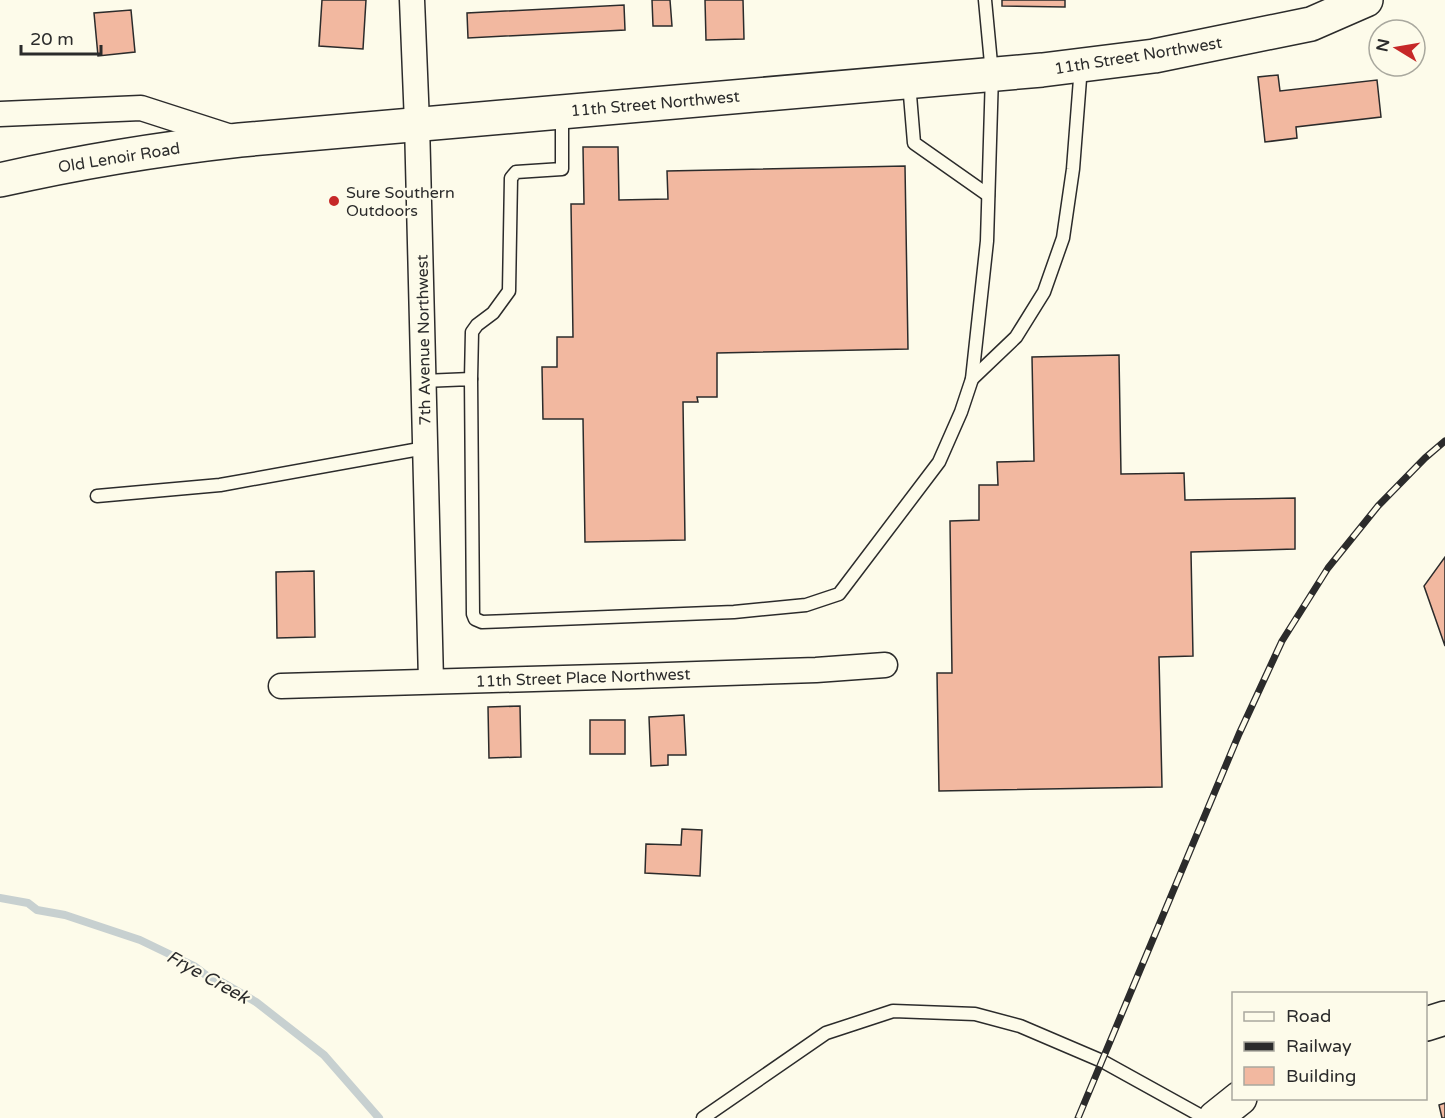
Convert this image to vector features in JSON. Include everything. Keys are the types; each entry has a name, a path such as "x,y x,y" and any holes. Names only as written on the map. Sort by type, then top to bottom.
{"main road":[{"name":"11th Street Northwest","path":"240,140 1082,65 1154,56 1311,24 1366,0"},
{"name":"Old Lenoir Road","path":"0,180 61,166 166,148 240,140"},
{"path":"1427,1023 1445,1018"},
{"path":"1215,1118 1238,1100"}],"street":[{"name":"7th Avenue Northwest","path":"412,0 431,681"},
{"name":"11th Street Northwest","path":"0,114 141,108 240,140"},
{"name":"11th Street Place Northwest","path":"280,686 637,676 885,665"}],"lane":[{"path":"562,111 562,169 516,172 511,178 509,291 493,313 477,325 472,332 473,614 475,619 482,622 734,612 806,605 838,594 939,462 961,412 972,379 987,241 992,74 985,0"},
{"path":"972,379 1016,337 1044,292 1063,238 1073,169 1082,65"},
{"path":"909,82 914,143 988,195"},
{"path":"423,381 471,379"},
{"path":"97,496 220,486 425,448"},
{"path":"703,1118 826,1033 893,1011 975,1014 1020,1026 1102,1061 1205,1118"}],"building":[{"path":"322,0 366,0 363,49 319,46"},
{"path":"652,0 670,0 672,26 653,26"},
{"path":"705,0 743,0 744,39 706,40"},
{"path":"1002,0 1065,0 1065,7 1002,6"},
{"path":"624,5 625,30 468,38 467,13"},
{"path":"131,10 135,52 98,56 94,13"},
{"path":"1278,75 1280,91 1377,80 1381,117 1296,127 1297,138 1265,142 1258,77"},
{"path":"583,147 618,147 619,200 668,199 667,171 905,166 908,349 717,353 717,397 697,397 698,402 683,402 685,540 585,542 583,419 543,419 542,367 557,367 557,337 573,337 571,204 584,204"},
{"path":"1119,355 1121,474 1184,473 1185,500 1295,498 1295,549 1191,552 1193,656 1159,657 1162,787 939,791 937,673 952,673 950,521 979,520 979,485 998,485 997,462 1034,461 1032,357"},
{"path":"1445,557 1445,646 1424,586"},
{"path":"314,571 315,637 277,638 276,572"},
{"path":"520,706 521,757 489,758 488,707"},
{"path":"684,715 686,755 668,755 668,765 651,766 649,717"},
{"path":"590,720 625,720 625,754 590,754"},
{"path":"682,829 702,830 700,876 645,873 646,844 681,845"},
{"path":"1445,1103 1445,1118 1442,1118 1439,1105"}],"waterway":[{"name":"Frye Creek","path":"0,898 28,903 37,910 65,915 140,940 194,966 211,979 220,981 256,1002 324,1055 379,1118"}],"railway":[{"path":"1078,1118 1239,734 1282,641 1328,568 1378,506 1445,441"}],"place":[{"name":"Sure Southern Outdoors","path":"334,201"}]}
